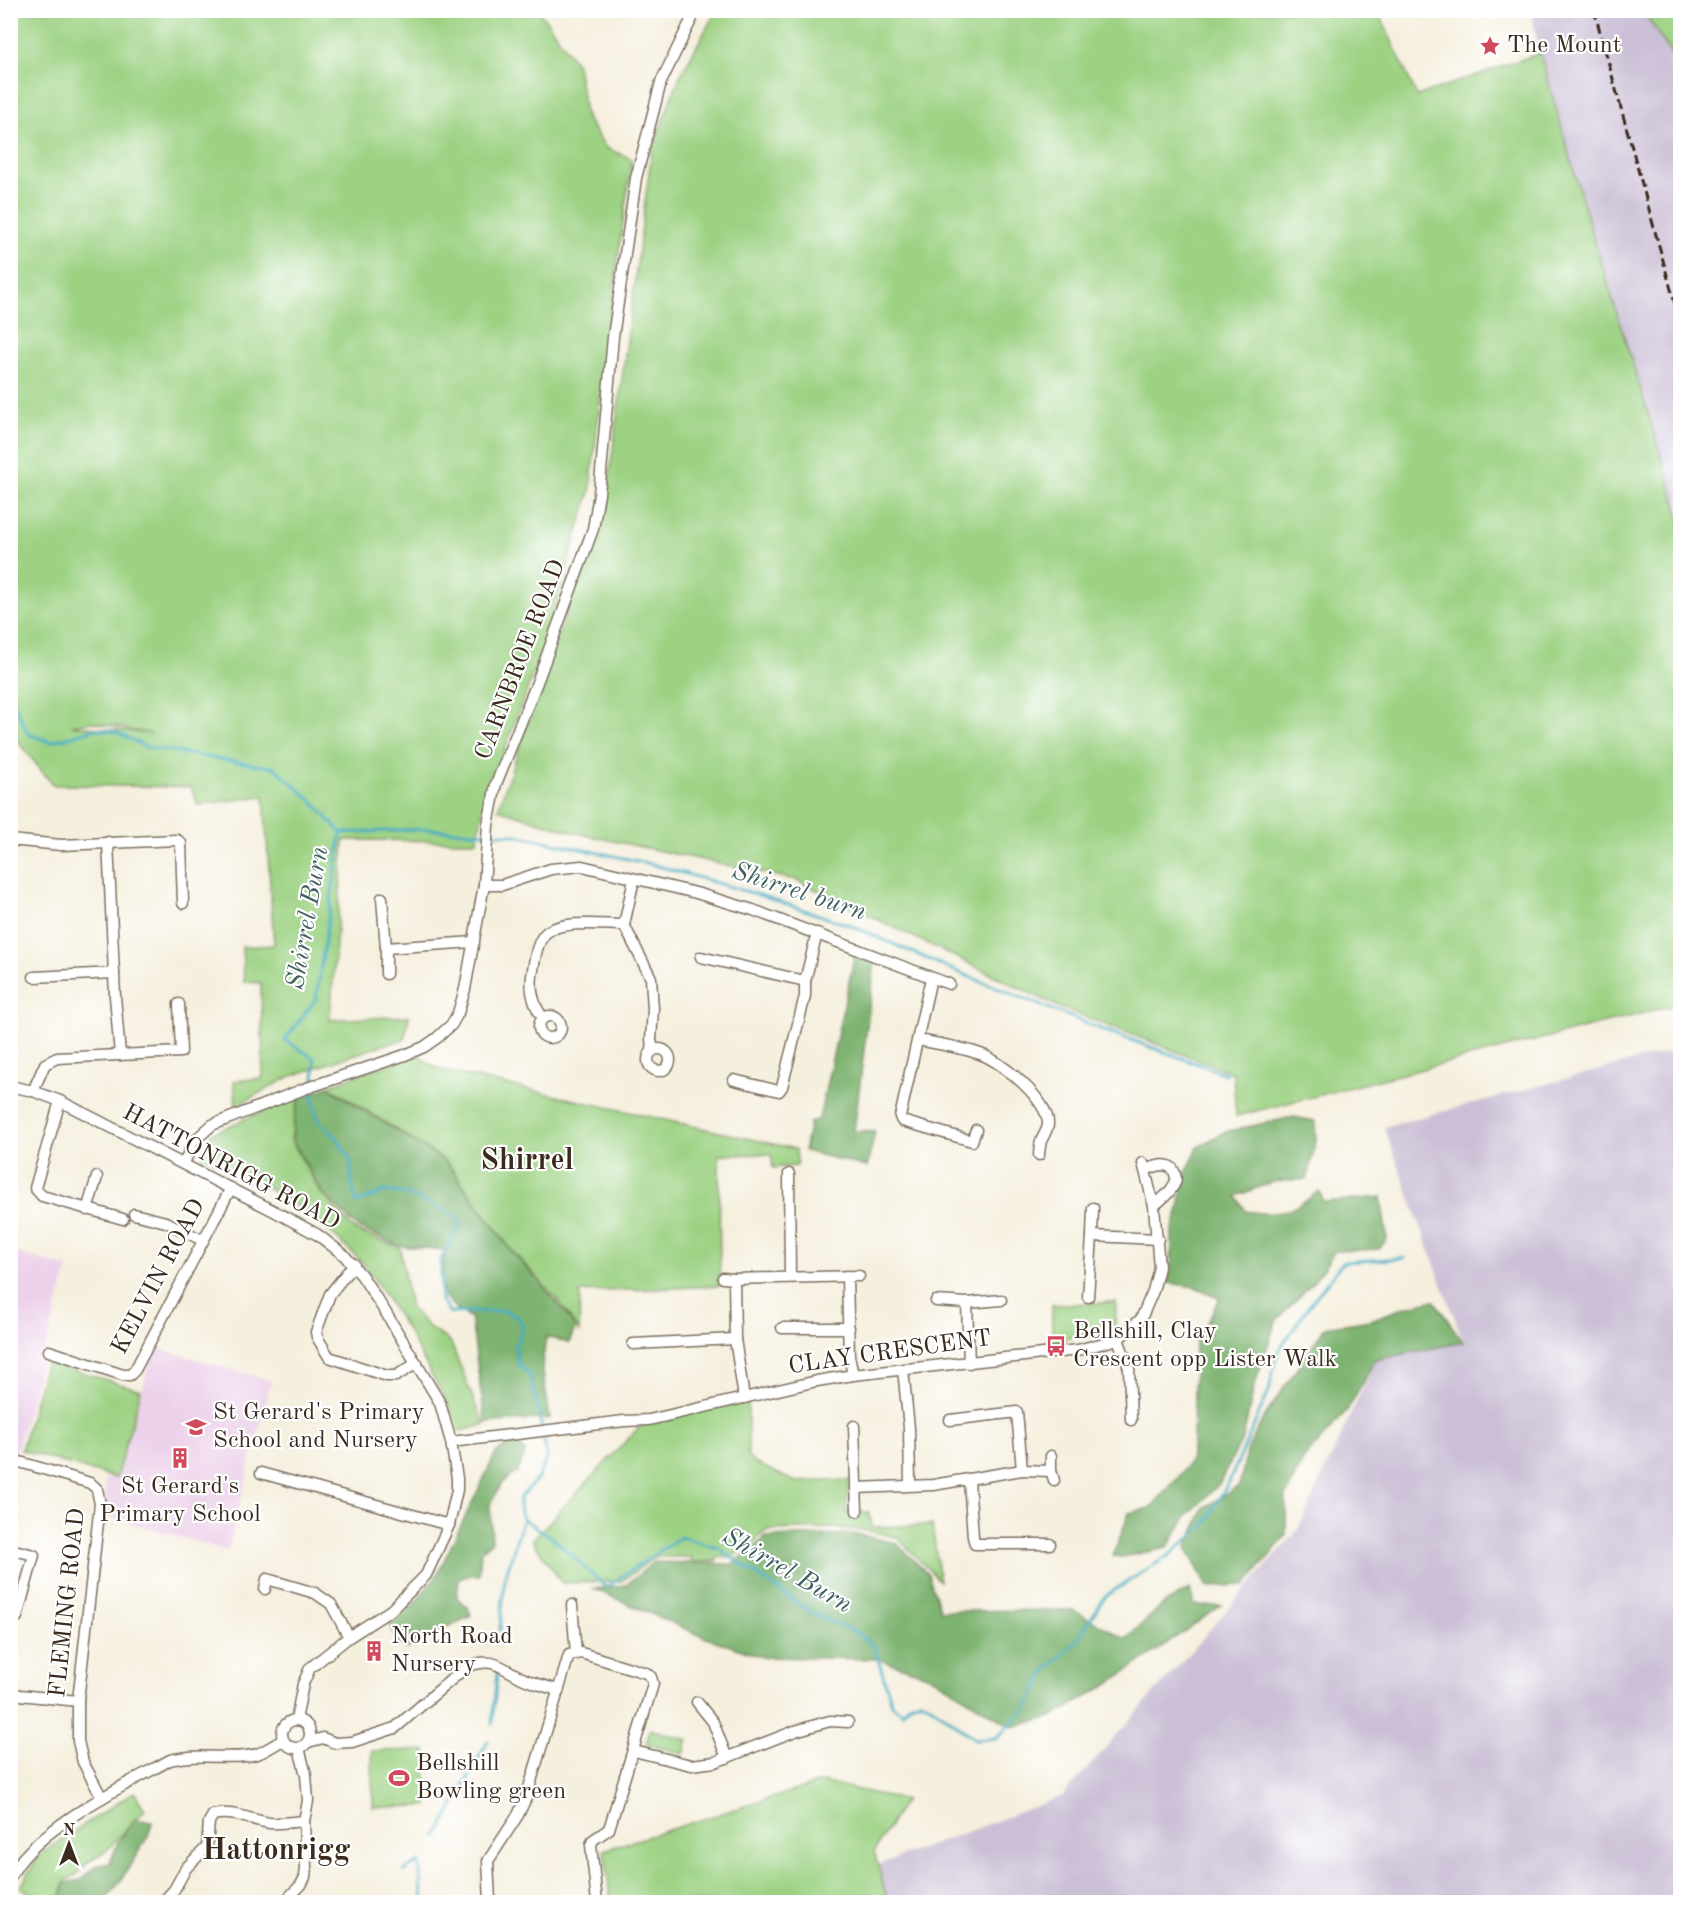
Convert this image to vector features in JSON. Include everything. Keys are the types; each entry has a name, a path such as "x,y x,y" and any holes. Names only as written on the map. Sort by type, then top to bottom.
{"street":[{"name":"CARNBROE ROAD","path":"184,1163 194,1140 212,1125 304,1089 405,1055 437,1038 452,1024 458,1013 484,885 488,825 496,784 536,685 593,529 599,494 613,337 636,177 661,82 696,10"},
{"path":"10,840 61,845 177,840 181,843 183,903"},
{"path":"108,842 120,1055"},
{"path":"484,885 502,885 551,869 572,866 634,879 696,893 817,933 949,984"},
{"path":"634,879 624,925 651,978 653,1050"},
{"path":"382,898 386,974"},
{"path":"543,1018 533,1003 530,986 536,953 542,937 555,928 568,925 624,925"},
{"path":"734,1080 780,1091 806,996 805,981 817,933"},
{"path":"386,948 474,942"},
{"path":"701,957 805,981"},
{"path":"34,977 114,973"},
{"path":"931,978 900,1112 902,1121 972,1140 976,1130"},
{"path":"33,1091 45,1064 57,1059 181,1052 179,1004"},
{"path":"918,1040 989,1058 1030,1090 1047,1115 1048,1125 1041,1140 1039,1155"},
{"name":"HATTONRIGG ROAD","path":"10,1086 33,1091 60,1101 184,1163 318,1235 354,1264 440,1402 451,1442 457,1478 449,1525 426,1575 392,1610 349,1637 310,1668 303,1684 296,1720"},
{"path":"60,1101 35,1188 42,1196 123,1220"},
{"name":"CLAY CRESCENT","path":"451,1442 649,1420 852,1375 1078,1350 1118,1339 1141,1319 1153,1291 1159,1267 1154,1206 1144,1166 1169,1166 1174,1172 1176,1182 1172,1190 1154,1206"},
{"path":"789,1173 790,1277"},
{"path":"87,1210 97,1177"},
{"name":"KELVIN ROAD","path":"49,1351 123,1375 130,1375 135,1370 231,1188"},
{"path":"1088,1297 1093,1208"},
{"path":"134,1214 166,1222 202,1240"},
{"path":"1092,1236 1158,1239"},
{"path":"354,1264 330,1294 316,1332 319,1344 329,1357 387,1376 396,1376 417,1363"},
{"path":"847,1276 849,1356 852,1375"},
{"path":"744,1398 728,1278 859,1276"},
{"path":"936,1301 967,1303 1001,1300"},
{"path":"967,1303 969,1363"},
{"path":"782,1328 849,1328"},
{"path":"1118,1339 1129,1368 1131,1420"},
{"path":"633,1344 735,1340"},
{"path":"903,1369 909,1428 910,1485"},
{"path":"950,1420 1017,1412 1022,1470"},
{"path":"854,1426 858,1511"},
{"path":"856,1488 933,1485 1022,1470 1052,1475 1051,1456"},
{"name":"FLEMING ROAD","path":"20,1462 90,1483 97,1489 100,1504 78,1701 78,1741 80,1755 102,1798"},
{"path":"261,1473 449,1525"},
{"path":"969,1480 975,1545 1050,1544"},
{"path":"10,1549 34,1555 17,1617"},
{"path":"265,1589 267,1579 315,1593 331,1604 349,1637"},
{"path":"572,1605 576,1654"},
{"path":"490,1902 488,1862 518,1815 525,1798 569,1655 581,1653 646,1673 651,1677 653,1683 609,1829 593,1840 591,1845 597,1902"},
{"path":"283,1740 292,1748 323,1738 335,1743 352,1742 395,1728 466,1666 479,1662 493,1662 522,1678 558,1690"},
{"path":"10,1692 78,1701"},
{"path":"697,1702 713,1722 727,1758"},
{"path":"283,1740 284,1727 287,1723 296,1720 308,1726 310,1736 304,1745 308,1801 304,1821 305,1877 301,1885 284,1902"},
{"path":"634,1751 691,1765 715,1762 795,1731 830,1722 848,1722"},
{"path":"10,1878 39,1841 102,1798 170,1760 181,1757 258,1754 283,1740"},
{"path":"163,1902 174,1890 186,1868 207,1847 209,1822 213,1815 220,1813 240,1815 273,1823 304,1821"}],"shaded area":[{"path":"1531,11 1643,11 1679,65 1680,517 1589,223 1540,53"},
{"path":"1680,1049 1680,1902 888,1902 878,1865 1063,1796 1298,1530 1376,1359 1463,1341 1384,1127"},
{"path":"11,1251 68,1268 11,1470"},
{"name":"St Gerard's Primary School and Nursery","path":"154,1347 271,1381 228,1551 104,1515 106,1477 117,1479"}],"green space":[{"path":"10,11 537,11 546,20 577,65 586,118 606,148 632,159 607,337 590,492 540,655 483,809 477,841 344,840 330,1020 409,1016 404,1040 385,1044 289,1077 236,1106 234,1081 263,1078 261,983 244,982 242,947 274,945 264,796 198,805 191,787 53,785 11,733","holes":["93,722 150,734 70,725"]},
{"path":"716,11 1378,11 1417,96 1540,53 1589,223 1680,517 1680,1004 1236,1116 1233,1073 1059,1007 796,880 576,833 498,809 607,494 652,149 679,78"},
{"path":"1643,11 1680,11 1680,70 1679,65"},
{"path":"855,954 875,961 854,1131 875,1132 867,1167 804,1151 810,1122 819,1119"},
{"path":"418,1053 429,1064 445,1071 796,1149 797,1166 773,1168 771,1154 719,1155 720,1286 580,1292 579,1332 562,1305 510,1248 446,1161 328,1086"},
{"path":"327,1087 445,1161 509,1248 565,1312 575,1328 569,1343 546,1337 542,1366 550,1418 485,1423 471,1318 451,1304 443,1290 442,1273 445,1250 400,1246 357,1227 322,1192 292,1139 296,1109 302,1097"},
{"path":"300,1095 291,1140 320,1192 355,1230 400,1248 410,1308 433,1331 450,1341 484,1425 456,1432 451,1410 407,1330 365,1265 313,1216 241,1172 202,1157 211,1134"},
{"path":"1293,1117 1315,1121 1316,1142 1307,1179 1273,1182 1236,1196 1246,1211 1277,1213 1285,1211 1301,1204 1319,1191 1324,1202 1381,1197 1387,1239 1379,1249 1335,1251 1315,1280 1276,1321 1254,1387 1243,1438 1219,1484 1186,1517 1167,1548 1122,1557 1113,1556 1129,1513 1150,1508 1178,1478 1190,1461 1193,1441 1195,1344 1220,1298 1195,1287 1167,1283 1171,1271 1172,1231 1179,1209 1183,1180 1198,1147 1224,1132"},
{"path":"1434,1300 1463,1342 1375,1360 1348,1409 1303,1460 1286,1496 1286,1536 1245,1585 1208,1587 1186,1548 1204,1508 1239,1486 1248,1448 1263,1419 1325,1327 1371,1320 1405,1307"},
{"path":"1116,1302 1115,1330 1109,1333 1064,1339 1052,1345 1052,1305"},
{"path":"46,1362 141,1390 116,1478 21,1450"},
{"path":"748,1395 748,1457 753,1462 796,1482 849,1480 846,1513 869,1512 872,1527 932,1525 940,1581 897,1537 863,1530 835,1528 768,1530 731,1558 717,1557 717,1561 692,1562 691,1557 656,1557 622,1581 562,1583 532,1540 649,1417"},
{"path":"507,1445 519,1445 525,1453 518,1471 502,1483 490,1505 492,1541 481,1552 479,1575 459,1579 457,1598 468,1607 471,1616 420,1639 407,1649 395,1638 390,1624 414,1604 437,1575 496,1453"},
{"path":"857,1534 896,1543 928,1574 941,1611 1073,1610 1126,1639 1162,1605 1190,1589 1194,1605 1221,1606 1105,1686 1052,1717 1012,1727 930,1676 878,1659 762,1657 704,1637 594,1589 626,1585 654,1562 733,1564 766,1537"},
{"path":"650,1729 688,1740 684,1754 646,1744"},
{"name":"Bellshill Bowling green","path":"426,1750 427,1806 373,1807 372,1751"},
{"path":"822,1782 905,1800 874,1851 888,1902 611,1902 604,1850"},
{"path":"134,1792 145,1810 105,1852 88,1862 79,1873 66,1880 58,1902 28,1902 30,1893 20,1888 38,1857"},
{"path":"135,1819 152,1822 148,1836 120,1882 103,1902 61,1902 65,1883 81,1880 95,1866 110,1863 118,1842"}],"waterway":[{"name":"Shirrel Burn","path":"10,695 28,734 51,742 96,729 116,732 146,747 275,768 313,802 341,833 316,999 285,1040 315,1059 314,1083"},
{"name":"Shirrel burn","path":"342,833 427,829 516,835 651,864 759,895 852,926 960,973 1106,1031 1226,1074"},
{"name":"Shirrel Burn","path":"313,1090 313,1102 319,1122 337,1138 350,1159 356,1203 385,1191 406,1194 454,1215 460,1224 441,1259 441,1300 450,1313 504,1311 518,1317 523,1327 515,1347 519,1366 529,1373 547,1458 538,1478 519,1499 523,1519 553,1538 606,1587 681,1537 718,1548 812,1613 853,1631 874,1646 892,1704 902,1713 910,1704 921,1700 976,1740 996,1738 1027,1708 1047,1669 1076,1642 1105,1596 1170,1555 1205,1524 1230,1480 1269,1391 1277,1354 1306,1310 1343,1262 1405,1258"},
{"path":"500,1630 505,1578 523,1519"},
{"path":"492,1724 497,1674"},
{"path":"437,1836 488,1741"},
{"path":"404,1871 419,1862 423,1902"}],"railway":[{"path":"1594,10 1680,322"}],"place":[{"name":"The Mount","path":"1490,46"},
{"name":"Bellshill, Clay Crescent opp Lister Walk","path":"1056,1346"},
{"name":"St Gerard's Primary School and Nursery","path":"196,1427"},
{"name":"St Gerard's Primary School","path":"180,1458"},
{"name":"North Road Nursery","path":"374,1651"},
{"name":"Bellshill Bowling green","path":"399,1778"}],"district":[{"name":"Shirrel","path":"527,1161"},
{"name":"Hattonrigg","path":"276,1851"}]}
